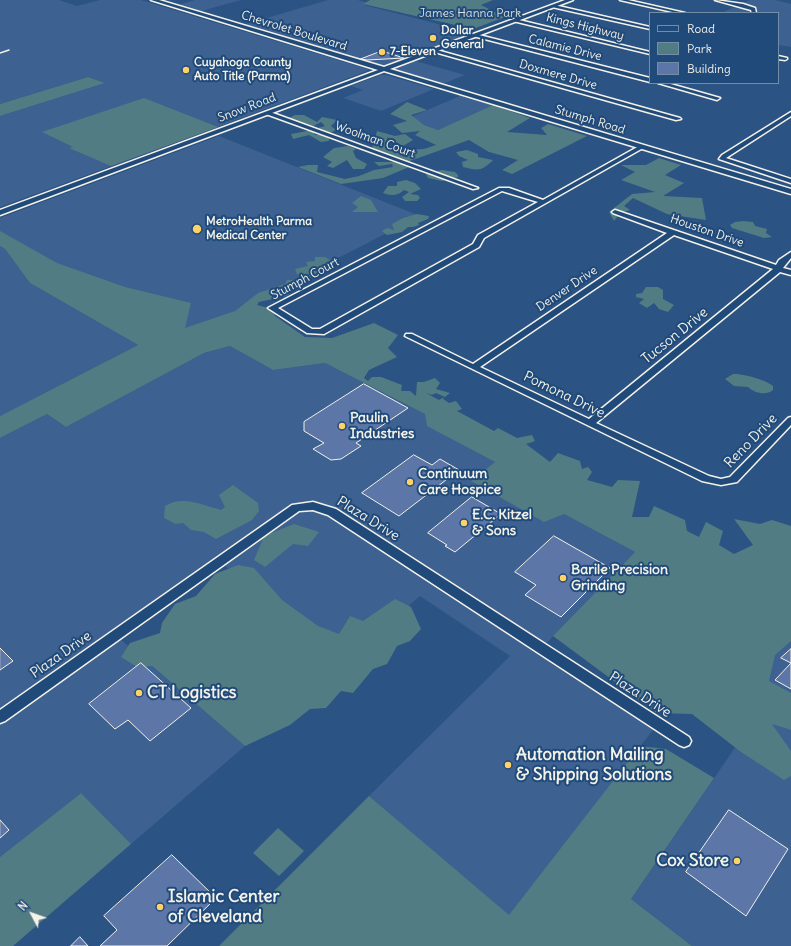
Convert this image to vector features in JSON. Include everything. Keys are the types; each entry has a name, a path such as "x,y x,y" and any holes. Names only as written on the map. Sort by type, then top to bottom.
{"main road":[{"name":"Chevrolet Boulevard","path":"154,0 382,70"},
{"name":"Snow Road","path":"0,213 570,0"},
{"name":"Stumph Road","path":"382,70 791,192"}],"street":[{"path":"622,0 678,12"},
{"path":"717,0 738,4 750,8 753,12"},
{"path":"554,6 649,28"},
{"name":"Kings Highway","path":"515,20 649,53"},
{"name":"Calamie Drive","path":"475,35 649,80"},
{"name":"Doxmere Drive","path":"433,50 678,119"},
{"path":"779,57 785,59"},
{"path":"665,84 718,98"},
{"name":"Woolman Court","path":"268,113 475,188"},
{"path":"791,114 724,156 722,159 791,181"},
{"name":"Stumph Court","path":"543,202 507,189 497,191 272,308 310,331 321,332 476,245 481,236 543,202 641,147"},
{"name":"Houston Drive","path":"615,212 791,273"},
{"name":"Denver Drive","path":"474,367 673,232"},
{"name":"Tucson Drive","path":"590,423 778,269 782,262 791,254"},
{"name":"Tucson Drive","path":"778,269 791,265"},
{"name":"Pomona Drive","path":"409,336 706,479"},
{"name":"Reno Drive","path":"706,479 722,482 733,480 791,420"},
{"name":"Plaza Drive","path":"0,716 296,508 313,506 332,512 684,741"}],"shaded area":[{"path":"0,0 59,0 77,6 100,0 141,0 368,69 367,71 218,127 0,207 0,116 105,83 88,77 0,104"},
{"path":"195,0 241,0 198,12 177,5"},
{"path":"328,0 358,0 368,3 364,5 473,33 380,68 243,25"},
{"path":"750,0 775,0 791,4 791,47 779,45 779,12 723,12"},
{"path":"412,60 465,75 440,85 387,70"},
{"path":"380,75 386,75 434,89 381,111 343,98 363,90 351,86"},
{"path":"460,96 493,105 438,130 406,119"},
{"name":"MetroHealth Parma Medical Center","path":"219,136 420,216 175,342 0,239 0,218"},
{"path":"0,246 5,249 30,283 138,345 0,416"},
{"path":"230,346 273,370 325,363 425,414 428,426 495,462 472,481 564,514 635,552 539,651 656,726 509,916 369,796 510,656 420,596 350,656 225,566 120,639 245,746 131,844 81,793 0,857 0,438 47,414 66,427 204,353"},
{"path":"791,538 791,946 692,946 631,899 756,717"}],"green space":[{"name":"James Hanna Park","path":"370,0 493,0 481,5 505,17 473,29 363,4"},
{"path":"88,77 105,83 0,116 0,104"},
{"path":"144,98 218,127 111,166 69,148 73,147 42,132"},
{"path":"407,102 427,110 411,115 424,125 438,130 493,105 530,118 507,132 547,135 541,128 548,124 587,136 512,174 502,170 518,160 489,152 469,140 407,162 372,149 377,131 395,136 405,134 413,140 403,146 387,137 389,151 424,149 436,145 415,135 420,131 402,133 393,125 407,121 390,114"},
{"path":"295,115 304,115 317,122 322,117 337,120 331,126 336,130 330,133 318,128 325,126 321,122 313,126 289,118"},
{"path":"312,130 315,135 328,135 329,141 321,142 309,135 293,139 291,134"},
{"path":"348,146 356,149 353,151 356,158 367,164 364,169 353,169 347,160 333,168 327,166 332,162 323,157 334,148"},
{"path":"467,150 478,154 478,157 493,160 480,169 463,167 462,162 468,160 459,156 456,152"},
{"path":"659,158 681,165 665,175 684,183 663,196 702,198 706,220 667,214 633,198 624,206 630,210 620,213 614,221 609,212 632,194 655,192 621,180 635,172 621,165 646,165"},
{"path":"374,162 403,162 409,167 383,178 341,184 298,167 318,165 317,172 345,179 359,176 374,170 393,167 392,164 379,166"},
{"path":"442,170 455,172 458,177 442,181 428,178 426,174 433,172 439,174 437,171"},
{"path":"406,180 415,183 421,189 410,194 418,195 420,198 417,201 405,201 402,197 409,192 404,190 394,195 383,193 388,186 397,186 397,182"},
{"path":"361,196 371,200 378,212 352,212 358,207 352,203"},
{"path":"417,214 429,216 428,219 418,223 419,225 408,227 402,232 387,235 382,231 387,228 394,230 392,224 403,218"},
{"path":"735,222 753,222 755,226 767,229 766,233 772,237 764,238 732,228 730,225"},
{"path":"0,231 57,263 125,287 191,303 185,328 235,311 258,293 285,284 287,280 297,280 304,277 297,274 295,269 308,266 306,262 315,261 315,257 325,257 330,260 315,277 300,281 299,287 286,296 259,302 257,305 272,309 275,316 305,337 332,338 374,323 398,335 388,348 397,357 369,370 364,378 368,381 372,377 381,377 402,385 401,391 410,391 416,396 417,382 424,382 435,378 440,383 436,389 450,393 445,397 436,393 432,395 426,393 439,400 444,397 443,399 449,403 456,401 462,409 457,411 494,431 498,428 517,438 532,435 535,441 526,444 550,462 558,453 580,461 582,469 588,467 592,472 587,480 612,487 618,480 640,481 632,517 649,517 654,506 685,520 687,531 699,537 706,522 723,531 719,545 734,554 753,545 734,519 760,524 772,520 791,526 791,641 775,655 769,681 791,693 791,730 772,724 791,751 791,776 784,780 741,752 692,714 657,713 553,636 635,552 564,514 544,522 471,481 495,462 427,426 425,414 325,363 273,370 230,346 204,353 66,427 47,414 0,438 0,416 138,345 30,283 5,249 0,246"},
{"path":"646,287 658,287 663,290 663,299 674,305 668,312 659,309 654,303 647,308 639,303 644,299 636,297 636,294 642,293"},
{"path":"733,374 748,376 765,381 773,386 773,390 767,393 760,393 753,391 748,387 734,386 725,379"},
{"path":"233,485 258,503 259,511 252,520 216,539 204,532 191,530 183,523 176,524 164,518 165,506 179,501 193,502 221,510 225,507 219,495"},
{"path":"294,524 319,532 308,546 293,544 265,567 254,560 264,536"},
{"path":"238,565 254,568 282,600 318,626 339,634 350,616 363,621 395,599 411,607 421,629 410,641 397,646 387,664 373,669 353,693 341,691 326,708 310,709 290,725 245,746 152,666 137,667 121,657 130,643 160,633 162,623 175,604 196,596 215,574"},
{"path":"640,746 666,749 714,778 631,899 692,946 219,946 369,796 509,915"},
{"path":"81,793 131,844 13,946 0,946 0,857"},
{"path":"278,828 304,851 279,876 253,853"}],"building":[{"path":"382,51 404,58 361,59"},
{"name":"Paulin Industries","path":"364,384 408,408 356,443 361,446 341,459 331,460 313,449 324,443 304,431 304,422"},
{"name":"Continuum Care Hospice","path":"414,455 432,465 440,459 459,470 399,516 362,493"},
{"name":"E.C. Kitzel & Sons","path":"472,497 501,514 455,552 428,533"},
{"name":"Barile Precision Grinding","path":"554,536 610,568 561,617 525,595 536,585 515,572"},
{"path":"0,648 13,661 0,670"},
{"path":"791,649 791,663 781,658"},
{"name":"CT Logistics","path":"141,663 191,708 150,741 128,720 115,729 89,704"},
{"path":"791,663 791,689 775,680"},
{"name":"Cox Store","path":"729,810 788,849 746,916 686,872"},
{"path":"0,820 9,830 0,838"},
{"name":"Islamic Center of Cleveland","path":"172,855 216,898 167,946 100,946 117,930 104,916"},
{"path":"80,937 88,946 71,946"}],"railway":[{"path":"0,53 9,50"}],"place":[{"name":"Dollar General","path":"433,38"},
{"name":"7-Eleven","path":"382,52"},
{"name":"Cuyahoga County Auto Title (Parma)","path":"186,70"},
{"name":"MetroHealth Parma Medical Center","path":"197,229"},
{"name":"Paulin Industries","path":"342,426"},
{"name":"Continuum Care Hospice","path":"410,482"},
{"name":"E.C. Kitzel & Sons","path":"464,523"},
{"name":"Barile Precision Grinding","path":"563,578"},
{"name":"CT Logistics","path":"139,693"},
{"name":"Automation Mailing & Shipping Solutions","path":"508,765"},
{"name":"Cox Store","path":"737,861"},
{"name":"Islamic Center of Cleveland","path":"160,907"}]}
